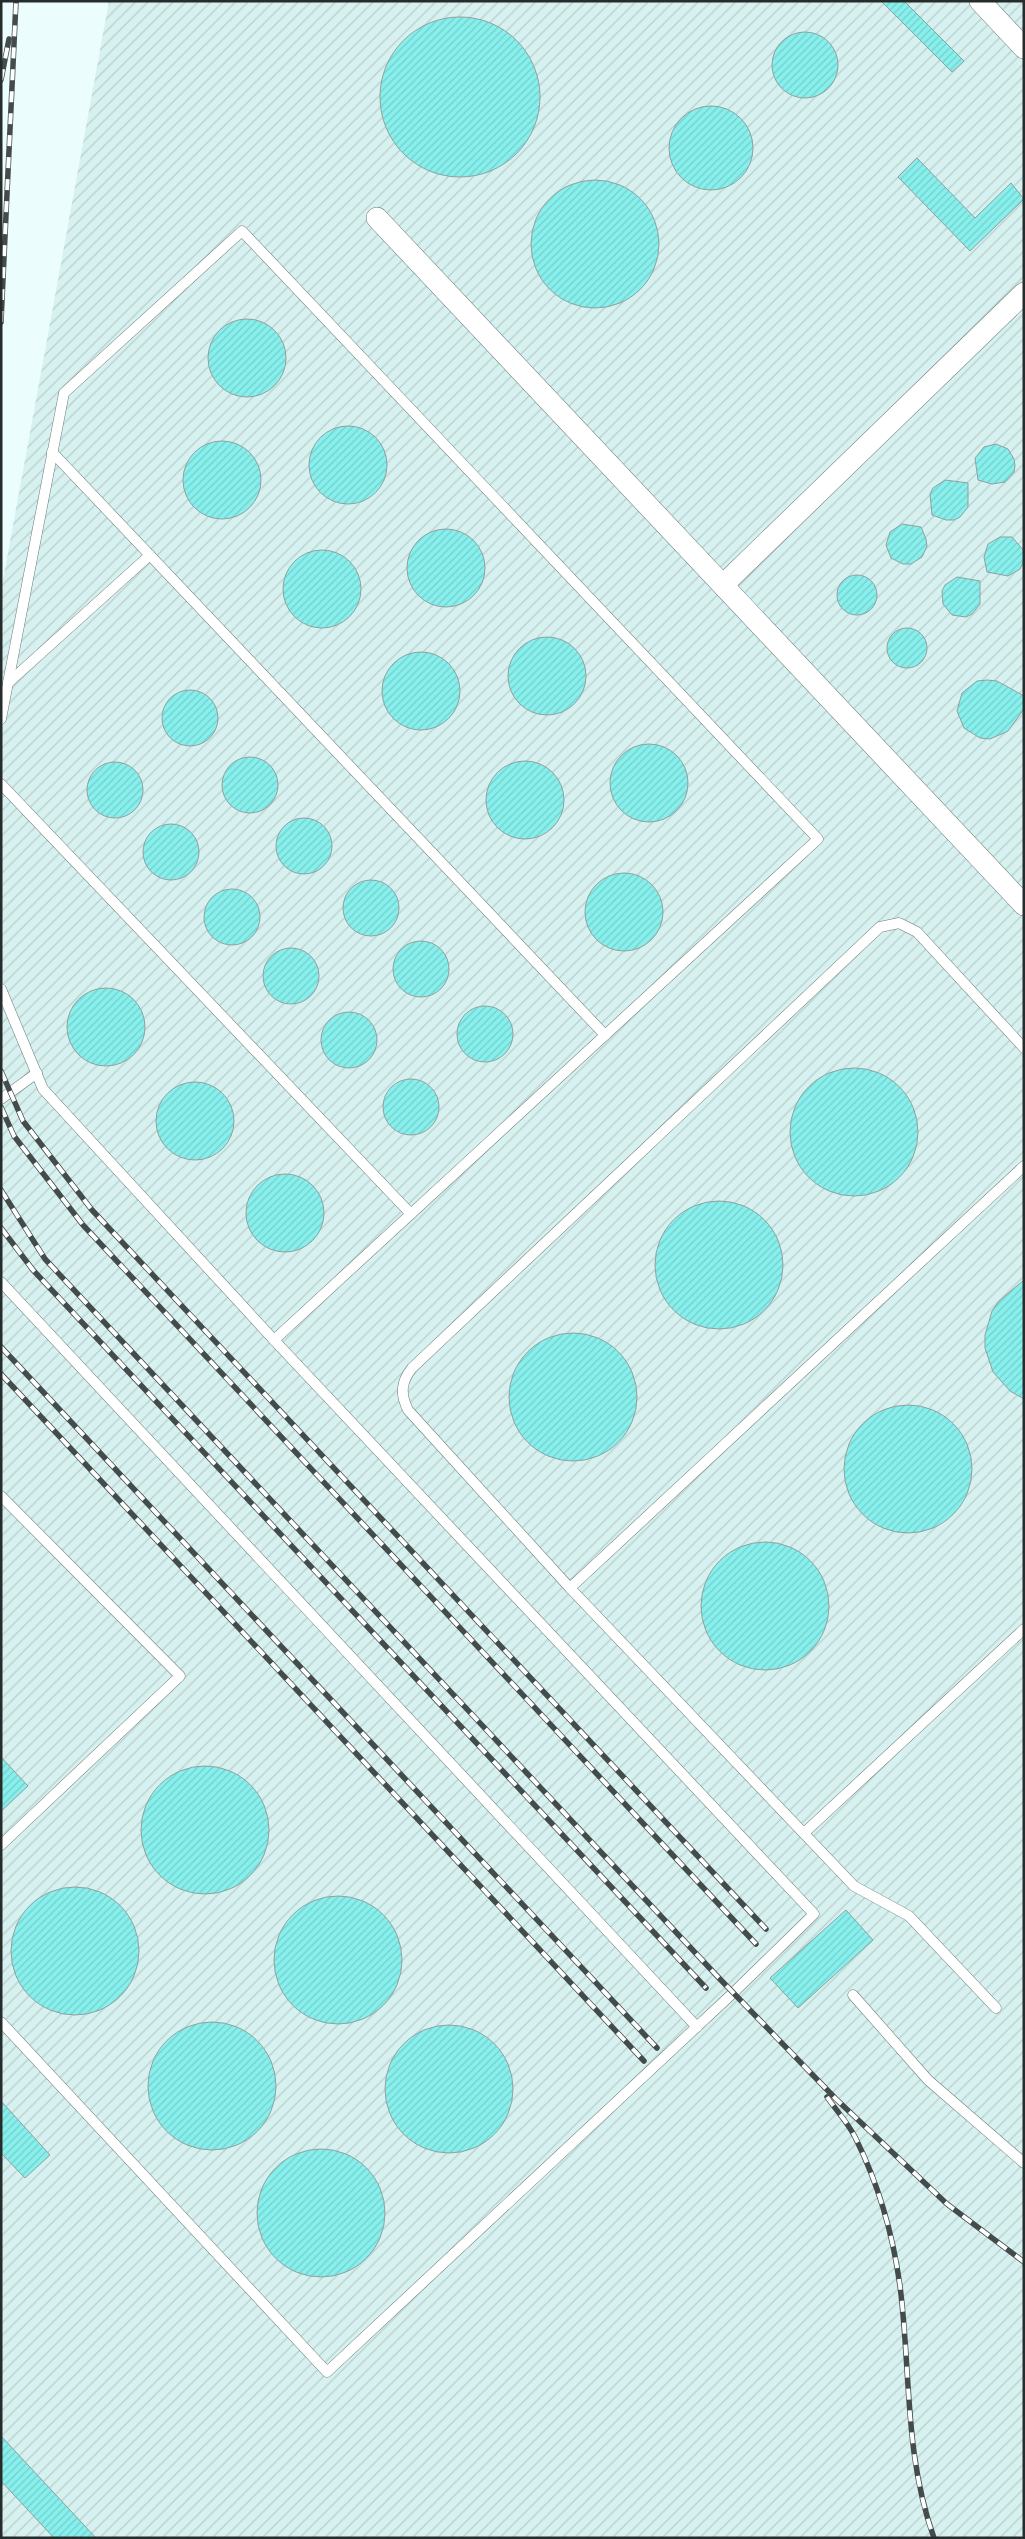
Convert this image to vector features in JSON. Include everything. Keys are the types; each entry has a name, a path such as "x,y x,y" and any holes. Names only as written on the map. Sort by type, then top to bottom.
{"street":[{"path":"980,1 1024,48"},
{"path":"377,218 1022,900"},
{"path":"723,585 1024,293"}],"lane":[{"path":"1,719 64,393 242,230 818,839 274,1340"},
{"path":"52,452 605,1035"},
{"path":"8,684 150,554"},
{"path":"1,784 411,1214"},
{"path":"996,2008 908,1916 854,1886 570,1588 408,1410 402,1393 406,1375 880,927 899,923 917,932 1024,1048"},
{"path":"1,989 44,1089 274,1340 814,1914 698,2026 327,2372 1,2022"},
{"path":"1,1099 37,1073"},
{"path":"570,1588 1024,1166"},
{"path":"1,1282 698,2026"},
{"path":"1,1496 180,1676 1,1845"},
{"path":"804,1833 1024,1629"},
{"path":"853,1995 928,2080 1024,2163"}],"shaded area":[{"path":"109,1 1024,1 1024,2538 1,2538 1,591"}],"building":[{"path":"881,1 904,1 964,61 952,72"},
{"path":"468,17 498,26 517,40 527,52 534,66 539,81 539,113 534,128 527,142 517,154 505,164 483,174 468,177 452,177 437,174 415,164 393,142 381,113 380,89 383,74 393,52 415,30 444,18"},
{"path":"805,32 818,34 828,42 836,52 838,65 836,78 828,88 818,96 805,98 792,96 782,88 774,78 772,65 774,52 782,42 792,34"},
{"path":"711,106 727,109 741,118 750,132 753,148 750,164 741,178 727,187 711,190 695,187 681,178 672,164 669,148 672,132 681,118 695,109"},
{"path":"917,158 975,218 1011,183 1024,199 970,251 898,177"},
{"path":"595,180 619,185 640,199 654,220 659,244 654,268 640,289 619,303 595,308 571,303 550,289 536,268 531,244 536,220 550,199 571,185"},
{"path":"247,319 262,322 279,336 283,343 286,358 283,373 269,390 262,394 247,397 232,394 215,380 211,373 208,358 211,343 225,326 232,322"},
{"path":"348,426 363,429 380,443 384,450 387,465 384,480 370,497 363,501 348,504 333,501 316,487 312,480 309,465 312,450 326,433 333,429"},
{"path":"222,441 237,444 254,458 258,465 261,480 258,495 244,512 237,516 222,519 207,516 190,502 186,495 183,480 186,465 200,448 207,444"},
{"path":"996,444 1008,449 1014,459 1014,472 1005,482 992,484 978,480 975,458 984,447"},
{"path":"945,480 968,483 968,507 960,517 954,520 946,520 932,515 930,494 933,488"},
{"path":"902,524 921,527 926,539 927,546 922,557 911,564 903,564 891,558 886,545 890,532"},
{"path":"446,529 461,532 478,546 482,553 485,568 482,583 468,600 461,604 446,607 431,604 414,590 410,583 407,568 410,553 424,536 431,532"},
{"path":"1000,537 1012,537 1024,551 1024,560 1020,569 1008,576 987,572 984,557 988,544"},
{"path":"322,550 337,553 354,567 358,574 361,589 358,604 344,621 337,625 322,628 307,625 290,611 286,604 283,589 286,574 300,557 307,553"},
{"path":"861,575 868,578 874,584 877,595 876,603 868,612 861,615 853,615 846,612 838,603 837,591 840,584 849,576"},
{"path":"957,577 980,581 980,604 972,614 966,617 952,615 943,604 942,591 945,585"},
{"path":"911,628 918,631 924,637 927,648 926,656 918,665 911,668 903,668 896,665 888,656 887,644 890,637 899,629"},
{"path":"547,637 562,640 579,654 583,661 586,676 583,691 569,708 562,712 547,715 532,712 515,698 511,691 508,676 511,661 525,644 532,640"},
{"path":"421,652 436,655 453,669 457,676 460,691 457,706 443,723 436,727 421,730 406,727 389,713 385,706 382,691 385,676 399,659 406,655"},
{"path":"977,681 997,681 1024,696 1024,709 1008,731 990,739 980,738 964,728 957,711 962,693"},
{"path":"185,690 195,690 210,698 216,707 218,718 216,729 210,738 195,746 185,746 174,741 167,734 162,723 162,713 167,702 174,695"},
{"path":"649,744 664,747 681,761 685,768 688,783 685,798 671,815 664,819 649,822 634,819 617,805 613,798 610,783 613,768 627,751 634,747"},
{"path":"244,757 256,757 270,765 278,779 276,796 270,805 256,813 244,813 234,808 227,801 222,791 222,779 227,769 234,762"},
{"path":"525,761 540,764 557,778 561,785 564,800 561,815 547,832 540,836 525,839 510,836 493,822 489,815 486,800 489,785 503,768 510,764"},
{"path":"110,762 120,762 135,770 141,779 143,790 141,801 135,810 120,818 110,818 99,813 92,806 87,795 87,785 92,774 99,767"},
{"path":"298,818 310,818 324,826 332,840 330,857 324,866 310,874 298,874 288,869 281,862 276,852 276,840 281,830 288,823"},
{"path":"166,824 176,824 191,832 197,841 199,852 197,863 191,872 176,880 166,880 155,875 148,868 143,857 143,847 148,836 155,829"},
{"path":"624,873 639,876 656,890 660,897 663,912 660,927 646,944 639,948 624,951 609,948 592,934 588,927 585,912 588,897 602,880 609,876"},
{"path":"366,880 376,880 391,888 397,897 399,908 397,919 391,928 376,936 366,936 355,931 348,924 343,913 343,903 348,892 355,885"},
{"path":"226,889 238,889 252,897 260,911 258,928 252,937 238,945 226,945 216,940 209,933 204,923 204,911 209,901 216,894"},
{"path":"415,941 427,941 441,949 449,963 447,980 441,989 427,997 415,997 405,992 398,985 393,975 393,963 398,953 405,946"},
{"path":"286,948 296,948 311,956 317,965 319,976 317,987 311,996 296,1004 286,1004 275,999 268,992 263,981 263,971 268,960 275,953"},
{"path":"106,988 121,991 133,1000 142,1012 145,1027 142,1042 133,1054 121,1063 106,1066 91,1063 79,1054 70,1042 67,1027 70,1012 79,1000 91,991"},
{"path":"479,1006 491,1006 505,1014 513,1028 511,1045 505,1054 491,1062 479,1062 469,1057 462,1050 457,1040 457,1028 462,1018 469,1011"},
{"path":"344,1012 354,1012 369,1020 375,1029 377,1040 375,1051 369,1060 354,1068 344,1068 333,1063 326,1056 321,1045 321,1035 326,1024 333,1017"},
{"path":"854,1068 867,1069 879,1073 899,1087 913,1107 917,1119 917,1145 913,1157 899,1177 879,1191 867,1195 854,1196 841,1195 829,1191 809,1177 795,1157 791,1145 790,1132 791,1119 795,1107 809,1087 829,1073 841,1069"},
{"path":"406,1079 416,1079 431,1087 437,1096 439,1107 437,1118 431,1127 416,1135 406,1135 395,1130 388,1123 383,1112 383,1102 388,1091 395,1084"},
{"path":"195,1082 210,1085 222,1094 231,1106 234,1121 231,1136 222,1148 210,1157 195,1160 180,1157 168,1148 159,1136 156,1121 159,1106 168,1094 180,1085"},
{"path":"285,1174 300,1177 312,1186 321,1198 324,1213 321,1228 312,1240 300,1249 285,1252 270,1249 258,1240 249,1228 246,1213 249,1198 258,1186 270,1177"},
{"path":"719,1201 732,1202 744,1206 764,1220 778,1240 782,1252 782,1278 778,1290 764,1310 744,1324 732,1328 719,1329 706,1328 694,1324 674,1310 660,1290 656,1278 655,1265 656,1252 660,1240 674,1220 694,1206 706,1202"},
{"path":"1024,1280 1024,1399 1010,1391 993,1372 985,1348 985,1335 992,1311 999,1301"},
{"path":"573,1333 586,1334 598,1338 618,1352 632,1372 636,1384 636,1410 632,1422 618,1442 598,1456 586,1460 573,1461 560,1460 548,1456 528,1442 514,1422 510,1410 509,1397 510,1384 514,1372 528,1352 548,1338 560,1334"},
{"path":"908,1405 921,1406 933,1410 953,1424 967,1444 971,1456 971,1482 967,1494 953,1514 933,1528 921,1532 908,1533 895,1532 883,1528 863,1514 849,1494 845,1482 844,1469 845,1456 849,1444 863,1424 883,1410 895,1406"},
{"path":"765,1542 778,1543 790,1547 810,1561 824,1581 828,1593 828,1619 824,1631 810,1651 790,1665 778,1669 765,1670 752,1669 740,1665 720,1651 706,1631 702,1619 701,1606 702,1593 706,1581 720,1561 740,1547 752,1543"},
{"path":"1,1757 28,1786 1,1811"},
{"path":"205,1766 218,1767 230,1771 241,1776 251,1784 259,1794 264,1805 268,1817 268,1843 264,1855 259,1866 251,1876 241,1884 230,1889 218,1893 205,1894 192,1893 180,1889 169,1884 159,1876 151,1866 146,1855 142,1843 141,1830 142,1817 146,1805 151,1794 159,1784 169,1776 180,1771 192,1767"},
{"path":"75,1887 88,1888 100,1892 111,1897 121,1905 129,1915 134,1926 138,1938 138,1964 134,1976 129,1987 121,1997 111,2005 100,2010 88,2014 75,2015 62,2014 50,2010 39,2005 29,1997 21,1987 16,1976 12,1964 11,1951 12,1938 16,1926 21,1915 29,1905 39,1897 50,1892 62,1888"},
{"path":"338,1896 351,1897 363,1901 374,1906 384,1914 392,1924 397,1935 401,1947 401,1973 397,1985 392,1996 384,2006 374,2014 363,2019 351,2023 338,2024 325,2023 313,2019 302,2014 292,2006 284,1996 279,1985 275,1973 274,1960 275,1947 279,1935 284,1924 292,1914 302,1906 313,1901 325,1897"},
{"path":"846,1910 873,1940 798,2008 770,1978"},
{"path":"212,2022 225,2023 237,2027 248,2032 258,2040 266,2050 271,2061 275,2073 275,2099 271,2111 266,2122 258,2132 248,2140 237,2145 225,2149 212,2150 199,2149 187,2145 176,2140 166,2132 158,2122 153,2111 149,2099 148,2086 149,2073 153,2061 158,2050 166,2040 176,2032 187,2027 199,2023"},
{"path":"449,2025 462,2026 474,2030 494,2044 508,2064 512,2076 512,2102 508,2114 494,2134 474,2148 462,2152 449,2153 436,2152 424,2148 404,2134 390,2114 386,2102 385,2089 386,2076 390,2064 404,2044 424,2030 436,2026"},
{"path":"1,2101 50,2155 25,2178 1,2153"},
{"path":"321,2149 334,2150 346,2154 357,2159 367,2167 375,2177 380,2188 384,2200 384,2226 380,2238 375,2249 367,2259 357,2267 346,2272 334,2276 321,2277 308,2276 296,2272 285,2267 275,2259 267,2249 262,2238 258,2226 257,2213 258,2200 262,2188 267,2177 275,2167 285,2159 296,2154 308,2150"},
{"path":"1,2436 96,2538 54,2538 1,2481"}],"railway":[{"path":"1,322 16,1"},
{"path":"1,80 9,39"},
{"path":"1,1071 23,1121 92,1210 766,1929"},
{"path":"1,1107 14,1136 83,1225 756,1944"},
{"path":"1,1190 45,1259 718,1977 836,2099 947,2204 1024,2262"},
{"path":"1,1228 33,1270 706,1988"},
{"path":"1,1347 657,2048"},
{"path":"1,1374 644,2061"},
{"path":"827,2097 855,2137 878,2191 889,2229 900,2286 913,2444 924,2507 934,2538"}]}
